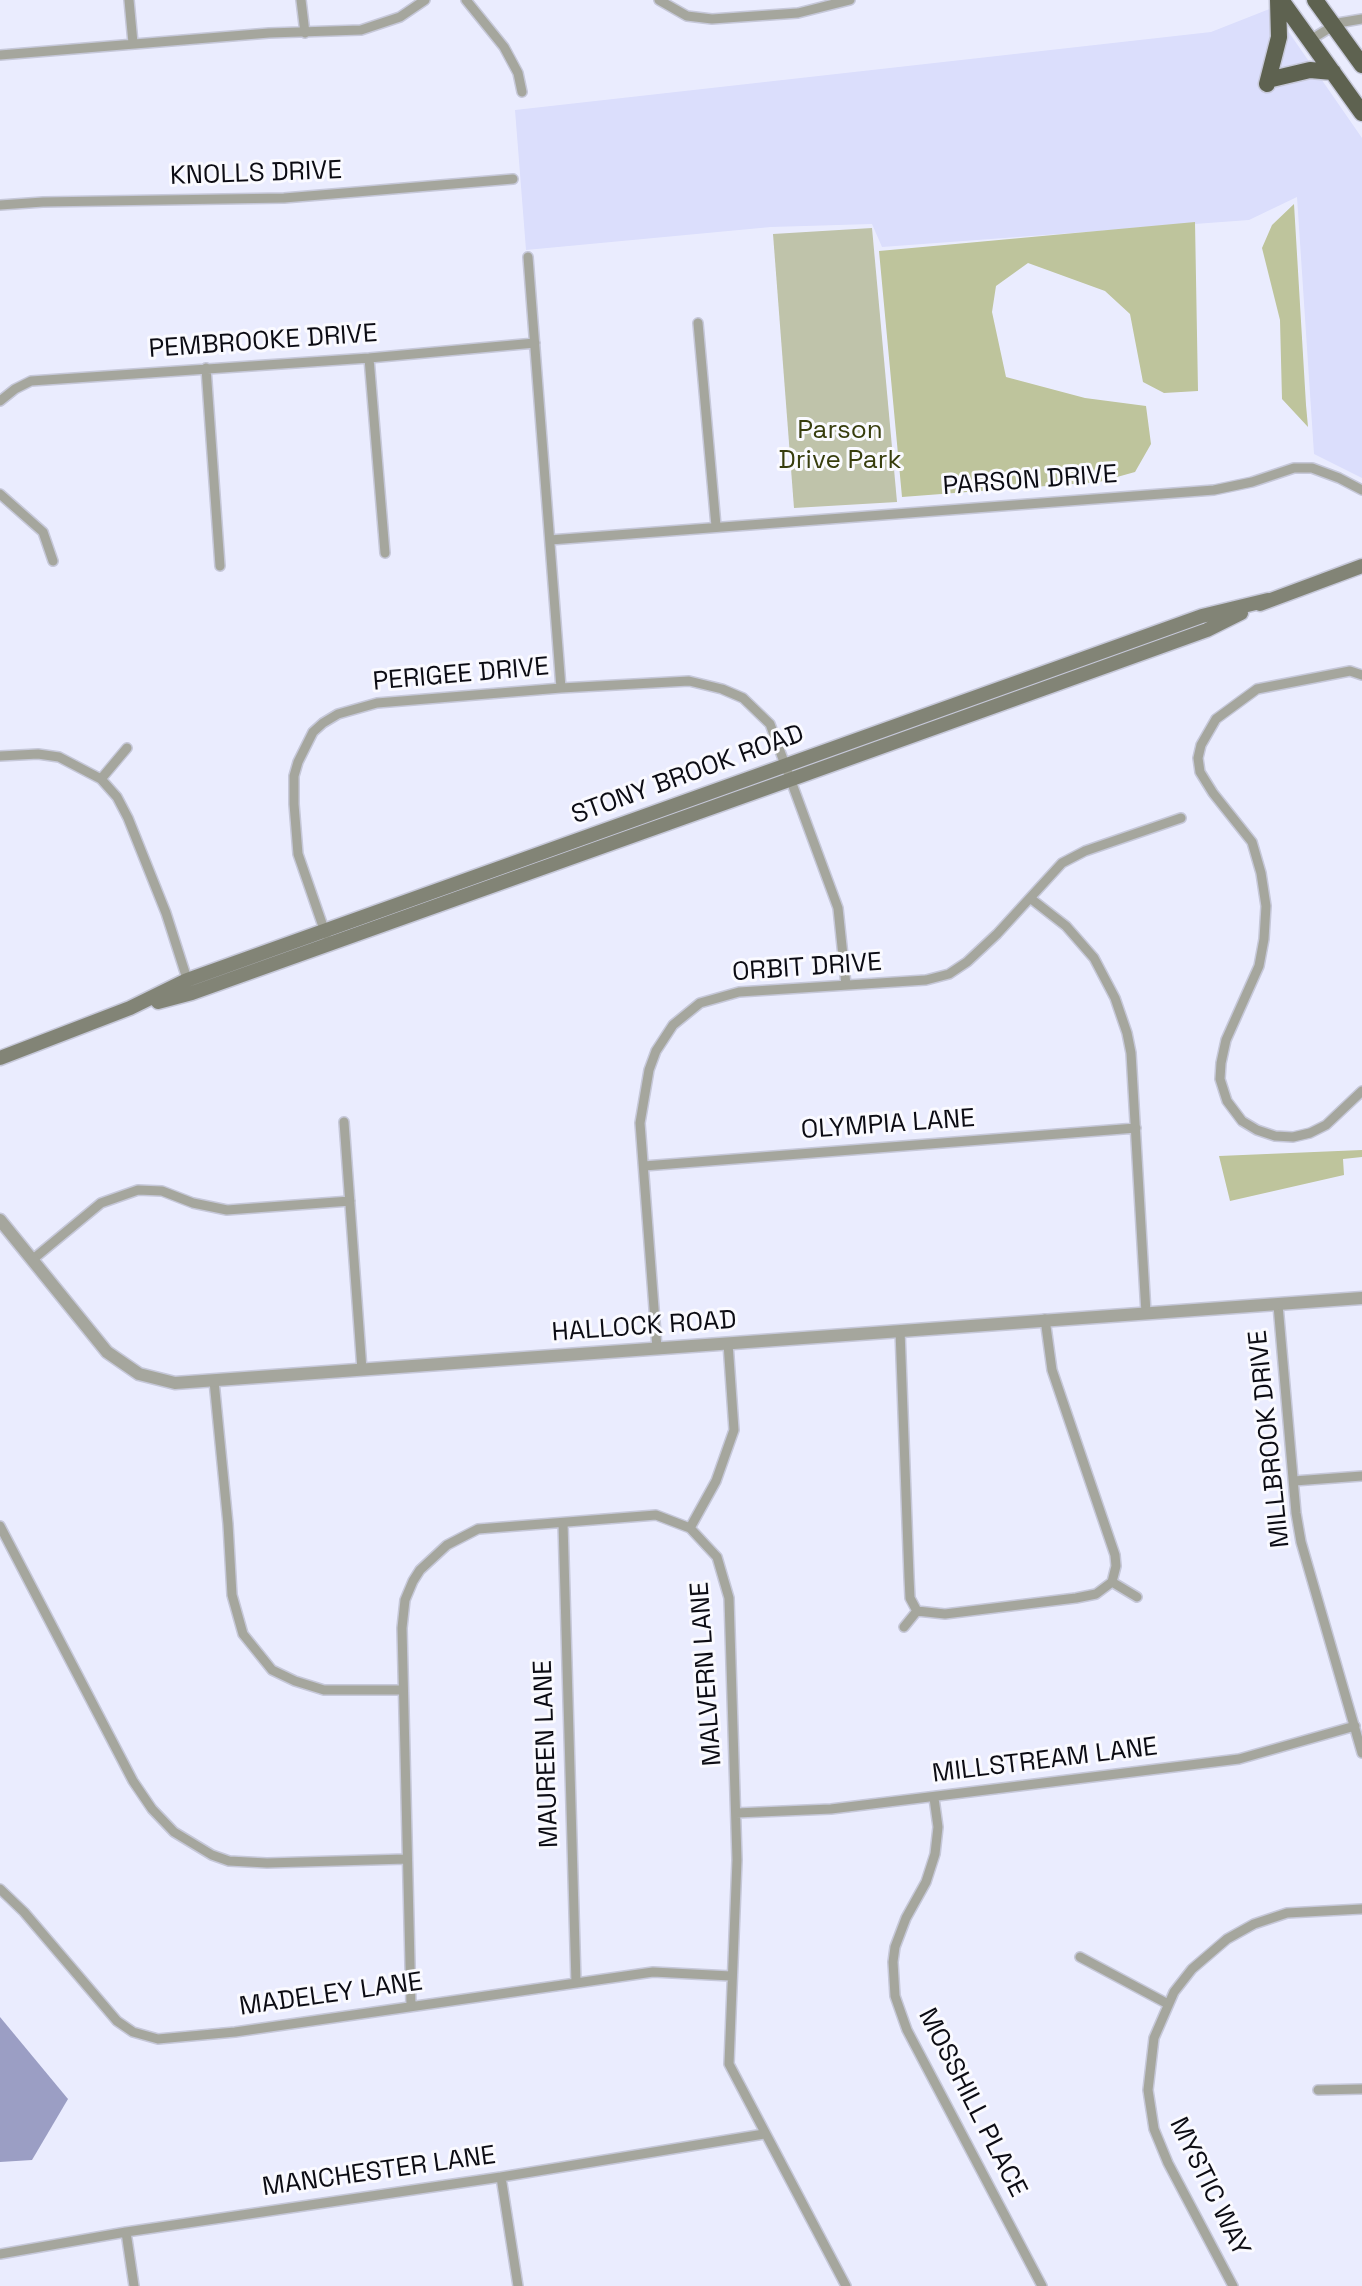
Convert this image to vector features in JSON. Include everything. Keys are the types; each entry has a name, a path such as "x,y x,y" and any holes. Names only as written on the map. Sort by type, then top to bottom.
{"highway":[{"path":"1279,0 1362,113"},
{"path":"1279,0 1279,37 1269,81 1310,70 1333,72"},
{"path":"1315,0 1362,65"}],"main road":[{"name":"STONY BROOK ROAD","path":"0,1058 130,1008 996,698 1202,616 1268,600 1362,566"}],"street":[{"path":"129,0 133,43"},
{"path":"301,0 305,33"},
{"path":"0,55 269,33 361,30 400,17 425,0"},
{"path":"466,0 504,47 518,73 522,92"},
{"path":"659,0 687,16 712,19 798,13 850,0"},
{"path":"1310,40 1333,25 1362,19"},
{"name":"KNOLLS DRIVE","path":"0,205 284,198 513,179"},
{"path":"528,257 561,688"},
{"path":"698,323 716,526"},
{"name":"PEMBROOKE DRIVE","path":"0,401 31,381 369,358 535,343"},
{"path":"369,358 385,553"},
{"path":"206,368 220,566"},
{"name":"PARSON DRIVE","path":"550,540 1226,489 1294,468 1312,468 1362,490"},
{"path":"0,494 43,532 53,561"},
{"path":"1362,675 1350,671 1257,689 1216,719 1201,745 1198,758 1200,772 1213,793 1252,842 1266,906 1259,966 1226,1040 1221,1063 1220,1079 1227,1101 1242,1121 1257,1130 1275,1136 1293,1137 1326,1125 1362,1091"},
{"name":"PERIGEE DRIVE","path":"327,938 300,862 294,776 313,732 338,714 377,703 675,681 704,683 743,698 770,724 838,908 846,985"},
{"path":"101,779 127,748"},
{"path":"0,756 38,754 59,757 101,779 117,797 166,913 190,987"},
{"name":"ORBIT DRIVE","path":"657,1348 640,1123 649,1070 667,1032 700,1003 739,992 926,980 949,974 982,949 1055,869 1071,858 1181,818"},
{"path":"1030,898 1079,940 1094,958 1115,998 1131,1053 1146,1313"},
{"path":"344,1122 362,1370"},
{"name":"OLYMPIA LANE","path":"644,1166 1136,1128"},
{"path":"32,1260 101,1203 138,1190 162,1191 193,1203 227,1210 350,1201"},
{"name":"HALLOCK ROAD","path":"0,1220 99,1344 122,1365 166,1382 1362,1298"},
{"name":"MILLBROOK DRIVE","path":"1278,1305 1301,1542 1362,1753"},
{"path":"900,1330 910,1598 917,1611 936,1615 1076,1598 1096,1594 1112,1582 1115,1555 1052,1370 1045,1319"},
{"path":"690,1528 716,1481 734,1430 728,1343"},
{"path":"214,1381 232,1595 243,1634 272,1670 295,1681 324,1690 403,1690"},
{"path":"1294,1481 1362,1476"},
{"name":"MALVERN LANE","path":"411,2006 402,1628 405,1600 420,1570 447,1545 478,1529 656,1515 690,1528 717,1557 729,1598 737,1901 729,2064 846,2286"},
{"name":"MAUREEN LANE","path":"563,1523 576,1983"},
{"path":"0,1526 133,1781 152,1809 174,1832 212,1855 229,1861 267,1863 406,1859"},
{"path":"1112,1582 1137,1597"},
{"path":"904,1627 917,1611"},
{"name":"MILLSTREAM LANE","path":"736,1813 810,1811 934,1798 1239,1759 1355,1726"},
{"name":"MOSSHILL PLACE","path":"934,1798 938,1827 935,1854 926,1882 906,1918 895,1947 895,1996 907,2030 1042,2286"},
{"name":"MADELEY LANE","path":"0,1889 24,1912 117,2021 144,2037 158,2039 187,2038 653,1972 731,1976"},
{"name":"MYSTIC WAY","path":"1233,2286 1168,2163 1154,2129 1149,2109 1149,2071 1154,2038 1174,1992 1192,1969 1227,1939 1254,1924 1287,1913 1362,1909"},
{"path":"1080,1957 1168,2004"},
{"path":"1318,2090 1362,2089"},
{"name":"MANCHESTER LANE","path":"0,2254 764,2134"},
{"path":"501,2177 518,2286"},
{"path":"126,2232 134,2286"}],"shaded area":[{"path":"1272,8 1362,138 1362,478 1314,454 1297,197 1249,220 882,247 872,224 771,227 526,250 515,110 1211,32"},
{"path":"0,2017 68,2099 32,2160 0,2162"}],"green space":[{"path":"1294,204 1308,427 1282,399 1280,320 1262,248 1272,225"},
{"path":"1195,222 1198,391 1164,393 1143,382 1130,314 1105,291 1028,263 996,286 992,312 1006,377 1085,398 1146,406 1151,444 1135,472 1099,482 902,497 879,251"},
{"name":"Parson Drive Park","path":"872,228 897,502 794,508 773,234"},
{"path":"1362,1150 1362,1157 1343,1159 1344,1175 1230,1201 1219,1156"}]}
